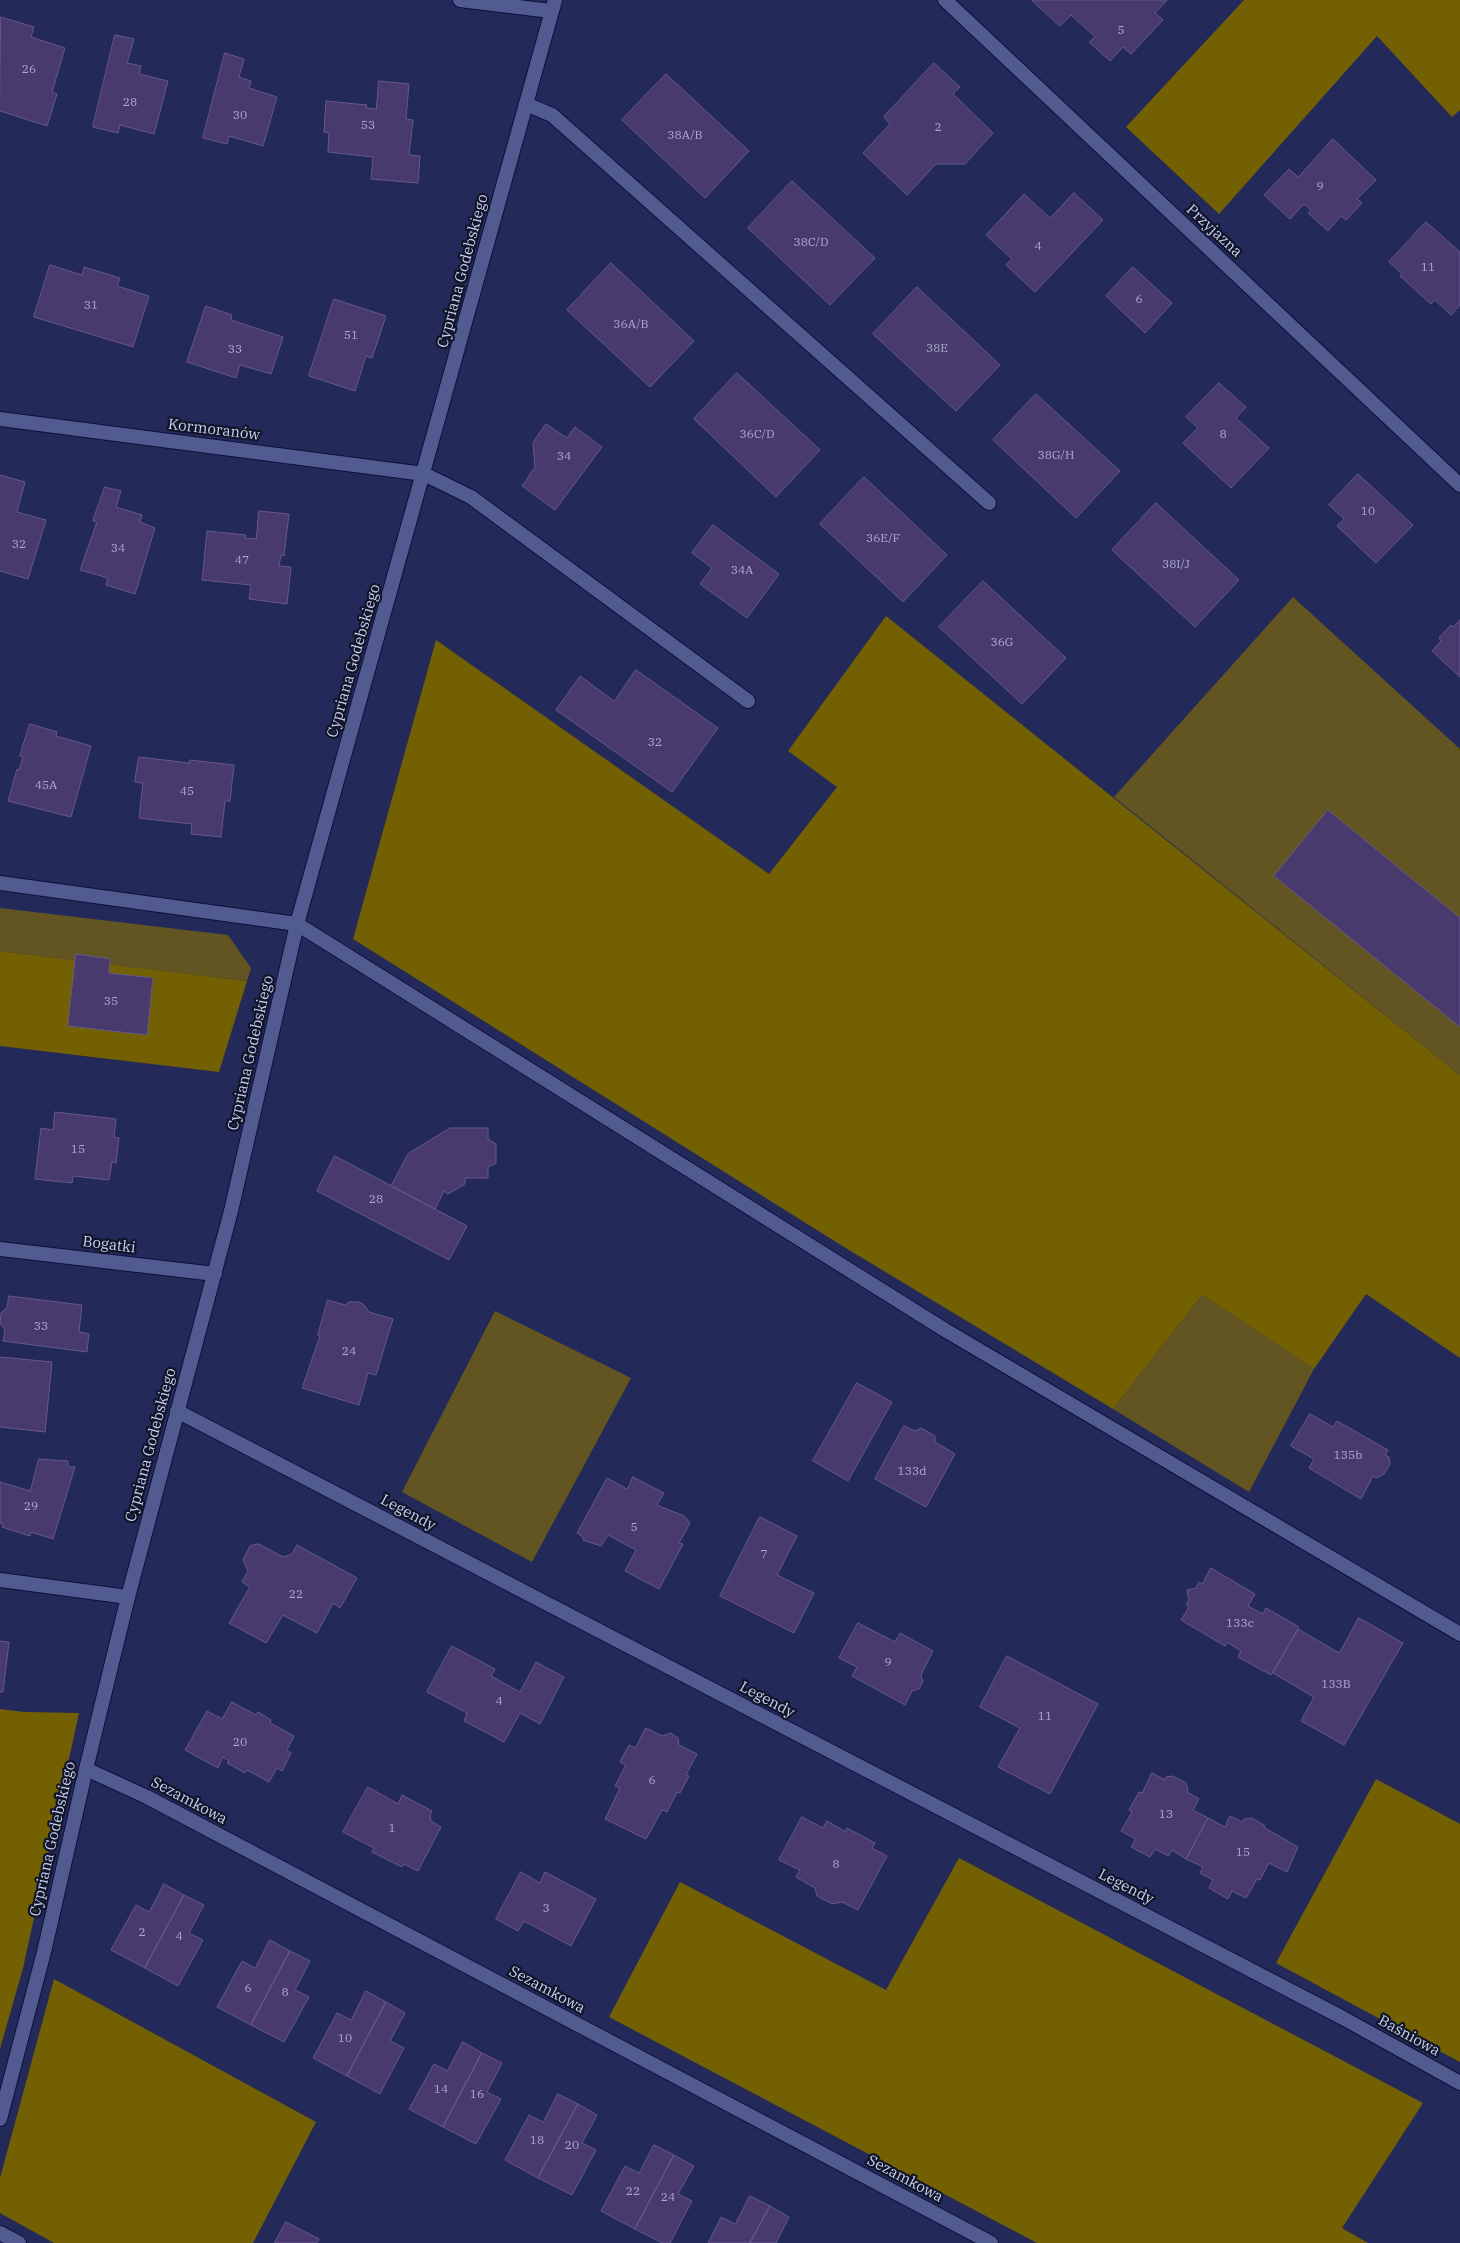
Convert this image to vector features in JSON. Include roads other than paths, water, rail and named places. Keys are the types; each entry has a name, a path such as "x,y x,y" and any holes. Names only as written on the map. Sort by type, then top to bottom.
{"street":[{"path":"460,0 553,6"},
{"name":"Przyjazna","path":"946,0 1460,485"},
{"name":"Cypriana Godebskiego","path":"0,2119 44,1952 128,1597 215,1274 297,924 553,6"},
{"path":"526,104 552,115 989,503"},
{"name":"Kormoranów","path":"0,419 424,474 472,497 748,701"},
{"path":"0,883 297,924 944,1330 1460,1634"},
{"name":"Bogatki","path":"0,1249 215,1274"},
{"name":"Legendy","path":"177,1411 1343,2018"},
{"path":"0,1580 128,1597"},
{"name":"Sezamkowa","path":"86,1769 147,1797 991,2243"},
{"name":"Baśniowa","path":"1343,2018 1460,2083"},
{"path":"0,2233 19,2243"}]}
